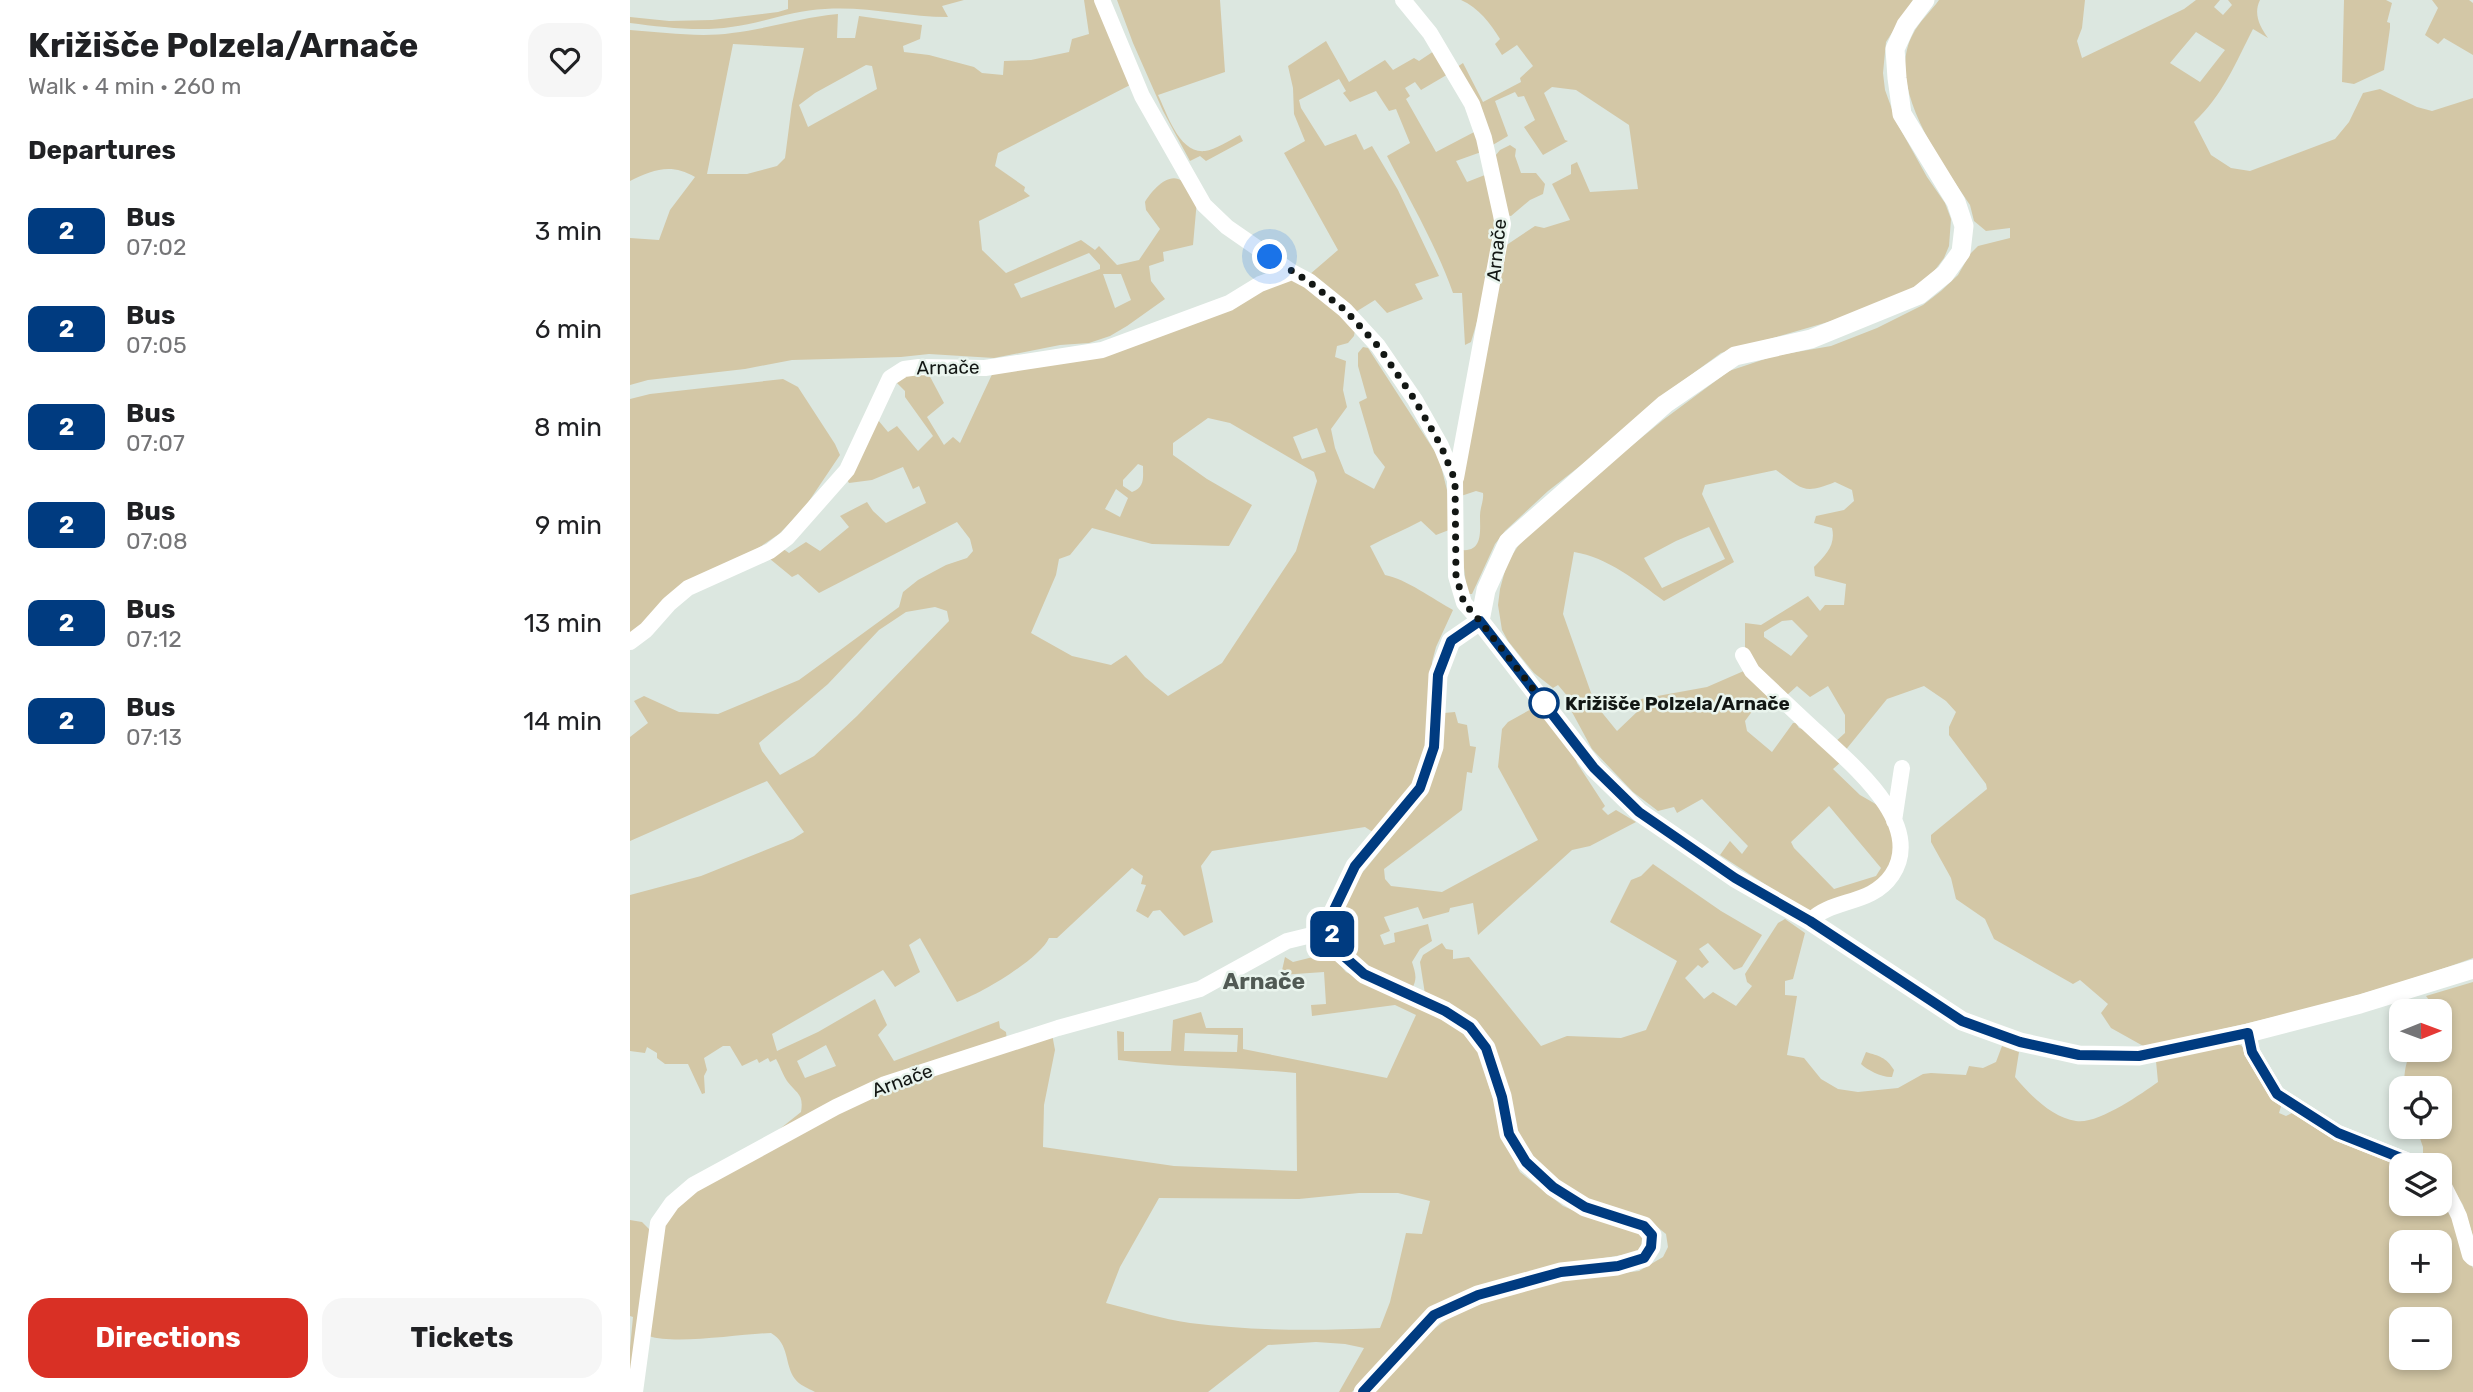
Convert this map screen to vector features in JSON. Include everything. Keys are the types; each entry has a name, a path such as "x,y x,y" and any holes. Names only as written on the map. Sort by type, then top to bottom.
{"street":[{"name":"Arnače","path":"1102,0 1142,96 1203,205 1227,227 1308,281 1345,310 1378,346 1415,400 1441,446 1455,480"},
{"name":"Arnače","path":"1403,0 1430,33 1472,104 1485,138 1503,224 1455,480 1456,576 1464,603 1480,621"},
{"path":"1363,1392 1434,1315 1478,1295 1561,1272 1618,1266 1644,1258 1651,1247 1652,1235 1644,1226 1585,1207 1553,1187 1526,1162 1509,1134 1502,1097 1486,1048 1470,1027 1445,1011 1364,974 1338,951 1332,930 1332,914 1355,866 1420,788 1434,747 1438,675 1451,641 1480,621 1486,590 1508,542 1665,404 1735,356 1811,339 1919,295 1945,274 1961,252 1964,226 1956,202 1902,114 1896,78 1895,49 1906,25 1924,0"},
{"name":"Arnače","path":"630,642 646,630 669,604 688,588 770,551 787,538 847,470 890,378 904,369 985,368 1102,350 1229,303 1260,284 1292,272"},
{"path":"1480,621 1594,768 1639,812 1735,878 1810,921 1962,1021 2020,1042 2079,1055 2139,1056 2248,1033 2360,1004 2473,969"},
{"path":"1744,655 1752,671 1864,776 1882,799 1894,821 1900,842 1899,862 1884,884 1862,899 1823,911 1810,921"},
{"path":"1894,821 1902,768"},
{"path":"1881,776 1882,799"},
{"name":"Arnače","path":"635,1392 658,1223 672,1203 694,1185 836,1107 885,1084 1058,1028 1200,989 1287,941 1332,930"},
{"path":"2248,1033 2252,1052 2277,1094 2338,1133 2389,1153"},
{"path":"2452,1202 2473,1258"}],"shaded area":[{"path":"788,0 964,0 942,6 948,17 841,8 813,10 743,25 706,29 630,23 630,17 669,21 712,20 778,12 788,9"},
{"path":"1084,0 1098,0 1132,84 998,153 995,166 1025,187 1024,191 1030,196 979,221 982,250 1006,273 1081,240 1095,250 1099,246 1117,265 1139,260 1160,229 1146,210 1145,202 1160,184 1177,179 1184,183 1197,200 1193,245 1163,252 1164,261 1149,266 1151,281 1165,299 1110,336 1089,343 1060,345 994,358 929,354 792,360 745,369 648,380 630,385 630,238 659,240 670,210 695,177 678,170 662,169 630,181 630,30 694,35 719,34 838,14 837,38 855,38 859,16 922,25 920,39 903,46 904,52 929,55 974,67 982,73 1003,75 1004,61 1031,60 1069,52 1072,39 1089,34","holes":["733,44 804,48 792,104 785,158 777,166 747,174 707,174","866,65 872,66 877,89 808,127 799,105 815,93","1089,253 1100,265 1100,269 1021,298 1014,284","1103,274 1121,274 1131,300 1115,308"]},
{"path":"1117,0 1220,0 1225,72 1158,95 1175,131 1188,146 1205,151 1240,135 1243,141 1206,161 1200,156 1190,161 1163,111"},
{"path":"1461,0 1913,0 1886,42 1883,73 1885,90 1897,123 1945,203 1951,219 1949,246 1944,258 1929,278 1909,290 1835,320 1721,353 1650,405 1505,531 1495,544 1472,594 1467,594 1462,550 1474,548 1479,539 1483,493 1476,491 1461,496 1466,447 1505,246 1535,226 1544,228 1570,220 1552,184 1571,174 1571,165 1577,162 1590,192 1638,189 1629,125 1576,90 1552,87 1544,93 1565,140 1568,141 1543,155 1524,127 1535,120 1524,96 1518,97 1515,92 1495,101 1508,136 1491,146 1457,67 1463,63 1483,102 1521,82 1520,78 1533,66 1517,45 1502,55 1495,44 1500,39 1492,27 1479,12"},
{"path":"1939,0 2085,0 2082,28 2077,41 2082,58 2184,9 2196,0 2220,0 2214,7 2223,15 2232,5 2228,0 2260,0 2257,15 2268,38 2253,29 2221,90 2194,122 2211,155 2231,168 2250,171 2335,139 2349,122 2363,93 2380,89 2417,107 2432,111 2473,98 2473,958 2351,997 2145,1047 2111,1028 2101,1013 2108,1004 2080,980 2073,984 1994,939 1985,919 1956,899 1951,878 1931,842 1931,835 1987,789 1949,735 1949,727 1956,712 1946,701 1924,686 1887,699 1844,752 1835,742 1845,733 1845,715 1828,686 1810,697 1797,686 1786,696 1773,685 1745,651 1745,623 1761,625 1808,596 1820,611 1825,605 1844,605 1846,584 1815,576 1814,567 1833,540 1832,528 1814,523 1816,516 1844,510 1854,501 1852,490 1835,482 1816,488 1804,488 1776,470 1705,485 1702,494 1734,562 1664,601 1610,565 1574,552 1563,614 1595,704 1617,731 1639,710 1638,703 1641,699 1707,687 1746,670 1773,696 1761,706 1756,706 1745,721 1747,731 1772,752 1793,723 1813,732 1842,761 1833,769 1860,795 1886,810 1897,853 1877,885 1811,914 1720,855 1730,841 1742,854 1748,846 1702,799 1677,813 1674,807 1658,811 1633,792 1592,749 1566,701 1569,698 1558,685 1553,688 1534,673 1508,641 1502,630 1498,605 1500,589 1507,563 1522,540 1557,507 1663,420 1729,371 1774,356 1831,346 1877,328 1923,305 1958,275 1978,246 2010,238 2010,228 1986,231 1974,221 1970,205 1932,147 1911,100 1906,77 1906,55 1913,34","holes":["2196,32 2225,50 2200,82 2170,63","1709,527 1725,559 1662,588 1644,558","1792,620 1808,636 1791,656 1764,637 1764,632 1782,621","1829,806 1881,868 1876,876 1834,889 1791,842"]},
{"path":"2344,0 2386,0 2392,3 2387,22 2390,23 2390,28 2384,70 2354,84 2342,82"},
{"path":"2432,0 2469,0 2473,3 2473,55 2444,38 2438,44 2425,35 2438,8"},
{"path":"1326,41 1349,82 1385,60 1393,70 1414,58 1419,61 1434,51 1450,73 1421,90 1415,82 1405,88 1410,96 1406,99 1436,152 1478,130 1484,151 1456,161 1467,182 1490,173 1494,241 1481,308 1471,342 1465,345 1462,293 1453,293 1431,240 1387,156 1410,143 1396,109 1389,111 1376,91 1350,102 1343,93 1346,91 1339,79 1299,100 1301,108 1325,146 1356,134 1364,150 1372,146 1398,190 1439,276 1415,284 1423,299 1387,313 1375,300 1354,313 1309,275 1338,250 1284,153 1305,141 1294,114 1293,88 1288,66"},
{"path":"1510,145 1516,149 1515,156 1521,173 1536,173 1545,184 1543,194 1530,200 1511,216 1504,215 1495,156"},
{"path":"1290,276 1311,287 1355,330 1348,343 1337,346 1335,357 1346,361 1343,390 1347,407 1331,429 1345,473 1374,489 1385,467 1374,453 1359,402 1367,398 1358,366 1358,353 1363,347 1368,348 1439,458 1449,498 1449,530 1436,535 1421,521 1370,546 1385,575 1410,585 1453,610 1432,662 1431,723 1418,775 1376,834 1365,827 1212,851 1201,866 1213,922 1184,936 1160,910 1153,911 1148,918 1136,911 1146,885 1141,884 1143,876 1132,868 1057,938 1049,938 1022,966 957,1002 920,938 909,945 920,972 895,987 883,970 772,1034 777,1051 818,1032 875,999 887,1025 878,1035 894,1061 999,1021 1000,1028 1006,1032 1007,1041 776,1132 801,1112 802,1106 799,1095 787,1081 776,1059 770,1062 768,1058 759,1063 757,1059 742,1066 730,1046 723,1046 704,1058 707,1070 704,1076 705,1093 702,1094 688,1064 665,1064 657,1058 657,1053 647,1047 645,1053 630,1051 630,895 701,876 793,839 804,832 767,781 630,841 630,737 648,723 634,701 644,696 679,712 718,714 799,680 899,607 903,592 918,580 946,565 967,558 973,551 970,539 957,522 819,593 798,574 792,577 770,559 779,546 789,553 806,542 820,551 849,527 840,516 867,502 886,523 926,503 919,486 913,489 903,467 872,480 849,483 846,478 878,420 888,432 897,426 918,451 933,436 905,397 905,391 895,381 909,373 927,371 944,403 927,417 944,445 953,437 960,443 995,368 1066,361","holes":["1208,418 1230,423 1314,472 1317,481 1296,551 1222,663 1168,696 1145,677 1126,655 1111,665 1072,656 1031,633 1056,575 1059,559 1070,555 1092,528 1152,544 1229,546 1252,505 1173,455 1173,443","1317,428 1326,452 1302,459 1293,437","1138,464 1143,466 1139,488 1132,492 1123,486 1123,480","1116,489 1128,498 1120,517 1105,509","935,607 947,611 949,621 857,716 814,756 780,775 759,743 828,684 879,630 906,612","826,1045 836,1066 805,1078 797,1061"]},
{"path":"783,379 798,387 840,455 803,510 779,534 630,635 630,399 650,394"},
{"path":"1535,707 1575,756 1605,806 1602,809 1608,815 1616,810 1636,822 1590,846 1572,850 1478,935 1473,903 1450,908 1449,912 1423,919 1418,907 1384,917 1390,931 1380,935 1384,945 1395,942 1394,933 1428,924 1432,941 1420,949 1412,962 1415,978 1412,988 1377,974 1339,939 1340,907 1349,889 1412,812 1444,713 1455,712 1458,723 1467,725 1470,746 1476,747 1472,773 1467,772 1462,810 1384,869 1385,879 1391,886 1442,892 1538,840 1498,767 1502,729 1508,722"},
{"path":"1653,864 1721,911 1762,935 1742,967 1734,970 1708,943 1699,949 1709,962 1702,968 1698,965 1685,978 1704,999 1713,992 1736,1006 1752,986 1747,982 1745,974 1778,923 1785,919 1805,933 1793,979 1785,981 1785,995 1797,996 1787,1055 1804,1058 1821,1079 1838,1089 1858,1092 1898,1088 1923,1074 1931,1073 1966,1075 1969,1066 1983,1068 1996,1062 2002,1046 2019,1052 2015,1077 2034,1098 2058,1115 2085,1121 2107,1114 2158,1082 2156,1061 2238,1044 2242,1046 2282,1103 2279,1113 2286,1116 2296,1111 2347,1143 2389,1160 2389,1216 2451,1216 2463,1250 2473,1268 2473,1392 1370,1392 1434,1329 1452,1315 1533,1284 1639,1271 1663,1257 1668,1247 1666,1234 1656,1226 1619,1214 1564,1186 1523,1151 1501,1066 1425,994 1420,962 1423,955 1442,943 1446,949 1453,950 1453,959 1469,957 1541,1046 1567,1036 1621,1038 1646,1030 1677,961 1610,922 1631,880 1641,876"},
{"path":"1321,950 1327,950 1346,972 1464,1030 1477,1048 1510,1153 1520,1172 1563,1206 1593,1219 1637,1230 1642,1238 1641,1250 1572,1263 1404,1335 1352,1392 1339,1392 1364,1348 1345,1344 1316,1342 1268,1345 1208,1392 815,1392 795,1379 784,1348 771,1333 691,1339 649,1336 665,1222 683,1199 842,1107 1052,1034 1055,1050 1044,1105 1043,1147 1174,1166 1297,1171 1296,1073 1118,1060 1117,1031 1124,1032 1124,1051 1171,1051 1173,1020 1201,1012 1206,1028 1243,1028 1243,1049 1387,1078 1416,1015 1395,1005 1312,1016 1311,1005 1326,1004 1324,972 1281,975 1285,957 1293,962 1321,955","holes":["1185,1033 1238,1035 1237,1052 1184,1051","1359,1193 1398,1193 1430,1201 1422,1234 1406,1233 1390,1302 1380,1328 1285,1330 1214,1326 1169,1319 1106,1303 1120,1267 1159,1198 1299,1199"]},
{"path":"2473,982 2473,1236 2463,1205 2452,1186 2452,1153 2423,1153 2420,1139 2452,1139 2452,1076 2404,1076 2407,1062 2452,1062 2452,999 2428,999 2426,996"},
{"path":"1866,1052 1888,1062 1894,1070 1892,1077 1875,1073 1861,1064"},
{"path":"630,1220 642,1222 651,1231 630,1384 633,1317 630,1316"}],"bus line":[{"name":"2","path":"1363,1392 1434,1315 1478,1295 1561,1272 1618,1266 1644,1258 1651,1247 1652,1235 1644,1226 1585,1207 1553,1187 1526,1162 1509,1134 1502,1097 1486,1048 1470,1027 1445,1011 1364,974 1338,951 1332,935 1332,914 1355,866 1420,788 1434,747 1438,675 1451,641 1480,621 1594,768 1639,812 1735,878 1810,921 1962,1021 2020,1042 2079,1055 2139,1056 2248,1033 2252,1052 2277,1094 2338,1133 2392,1153"}],"place":[{"name":"Križišče Polzela/Arnače","path":"1544,703"}],"district":[{"name":"Arnače","path":"1264,981"}],"route":[{"path":"1270,257 1308,281 1345,310 1378,346 1415,400 1441,446 1455,480 1456,576 1464,603 1480,621 1548,708 1544,703"}]}
